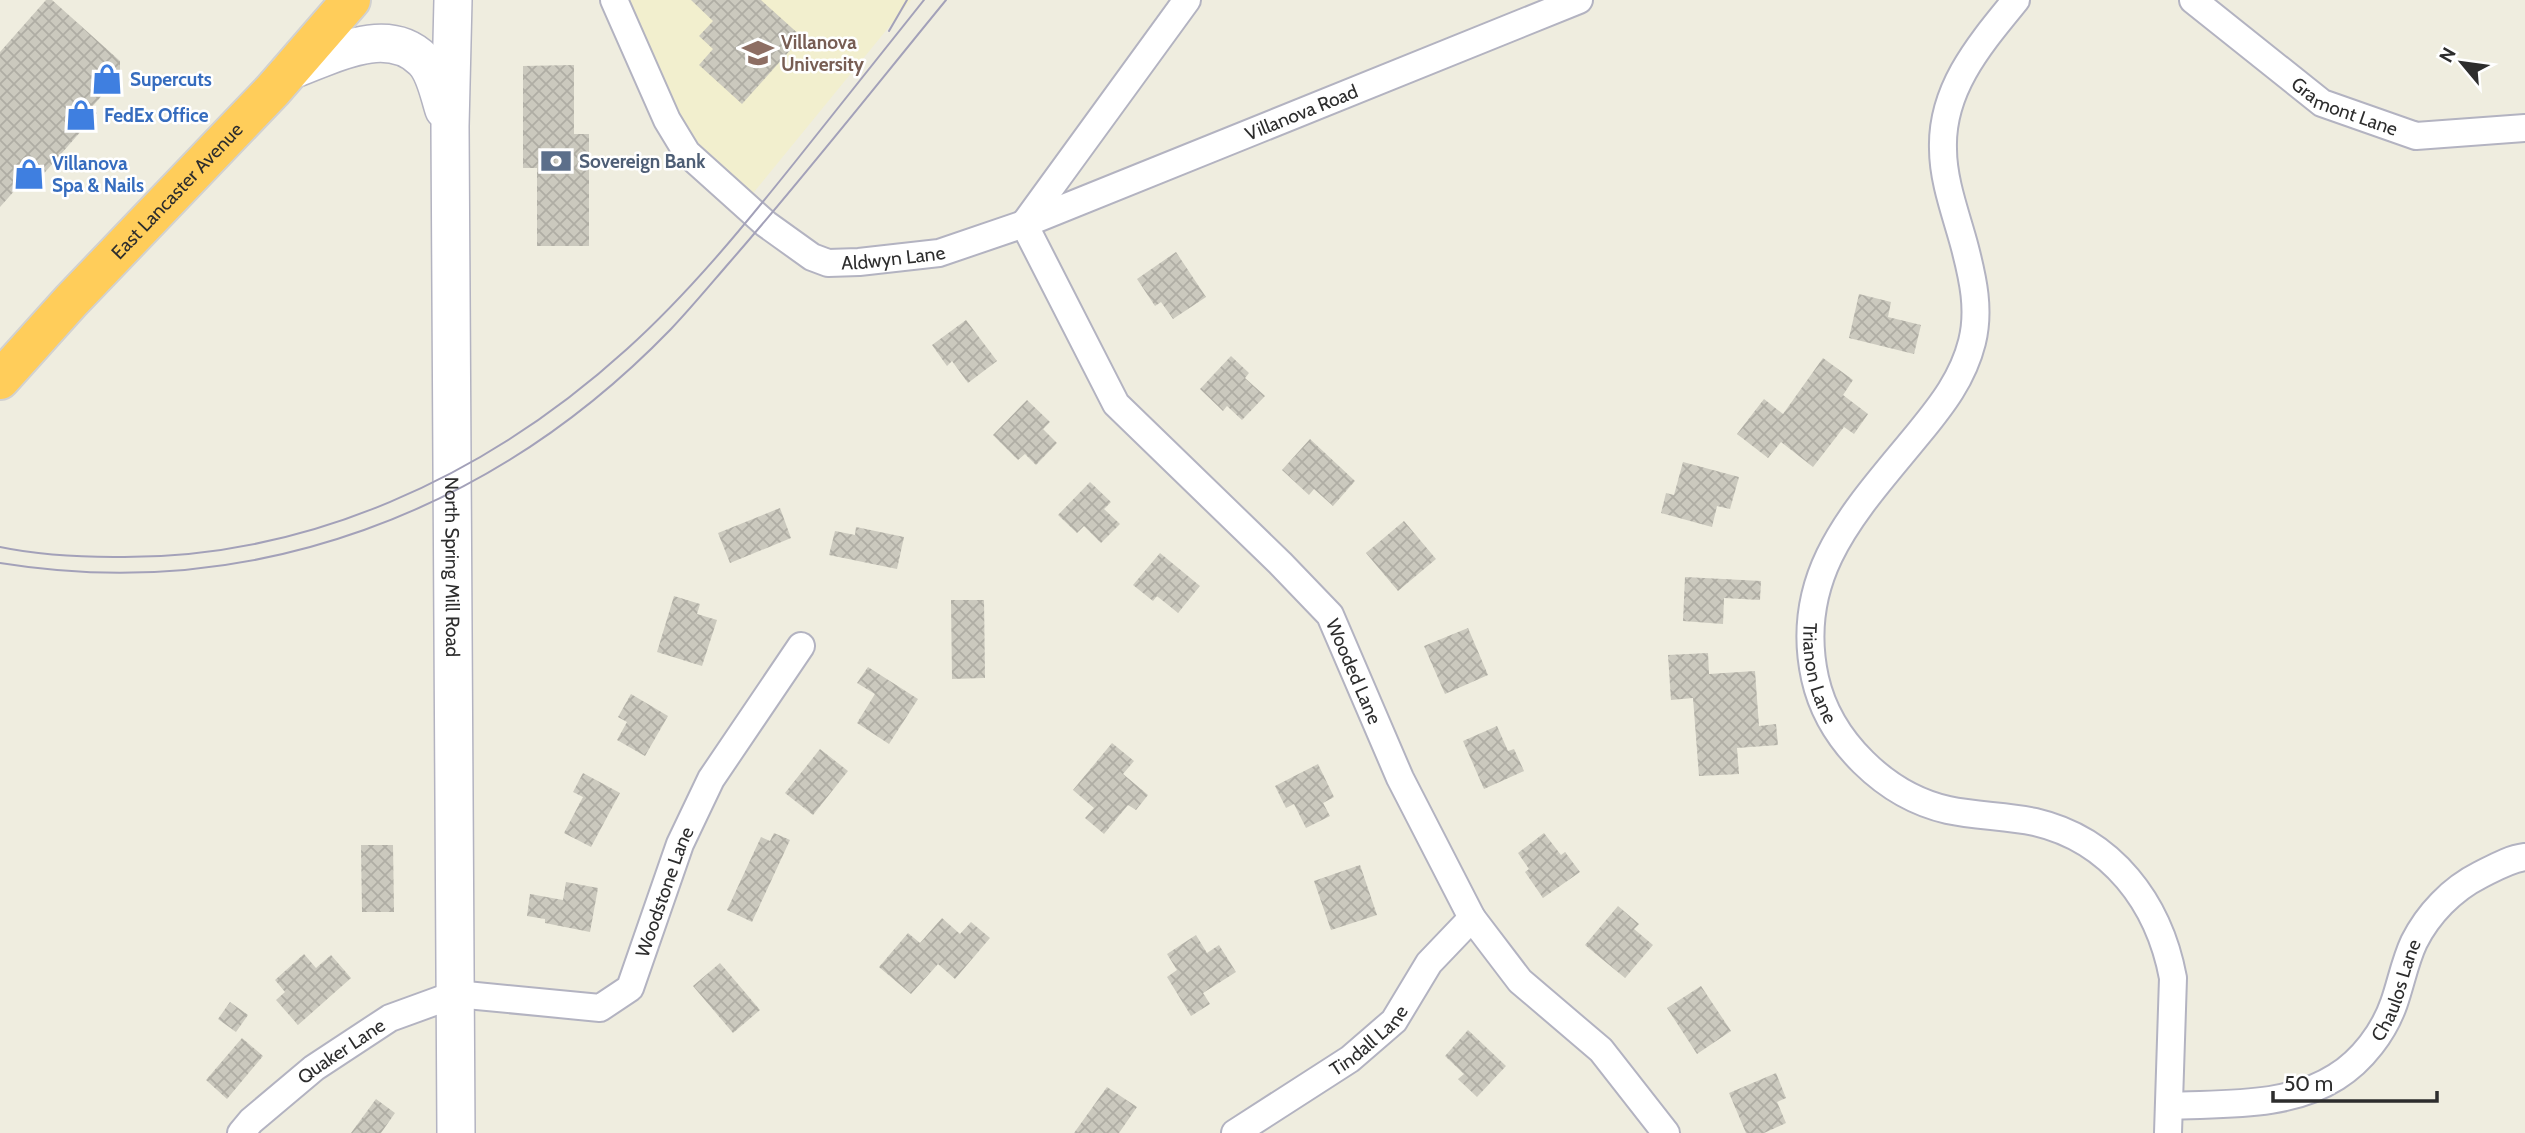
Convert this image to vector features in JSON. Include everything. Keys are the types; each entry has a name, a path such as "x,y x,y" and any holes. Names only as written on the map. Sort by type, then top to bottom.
{"highway":[{"name":"East Lancaster Avenue","path":"0,380 71,301 193,176 351,0"}],"main road":[{"name":"North Spring Mill Road","path":"453,0 450,126 456,1133"},
{"path":"289,71 363,45 376,42 393,44 424,60 450,126"}],"street":[{"name":"Aldwyn Lane","path":"614,0 667,120 687,153 766,224 812,257 828,263 939,253 1024,224"},
{"path":"1024,224 1187,0"},
{"name":"Villanova Road","path":"1024,224 1579,0"},
{"name":"Trianon Lane","path":"2016,0 1973,53 1949,103 1944,128 1945,169 1972,275 1976,306 1973,339 1963,370 1947,398 1871,492 1841,533 1823,566 1814,593 1810,620 1811,651 1821,698 1838,733 1868,767 1888,782 1937,807 2033,822 2079,838 2106,854 2137,888 2158,925 2169,953 2173,978 2168,1133"},
{"name":"Gramont Lane","path":"2193,0 2322,103 2416,136 2525,128"},
{"name":"Wooded Lane","path":"1024,224 1116,404 1330,615 1400,778 1472,918 1520,981 1601,1050 1666,1133"},
{"name":"Woodstone Lane","path":"456,994 600,1007 630,988 680,845 711,779 801,646"},
{"name":"Chaulos Lane","path":"2169,1106 2273,1100 2314,1088 2336,1077 2360,1058 2381,1031 2393,1006 2414,942 2430,917 2448,897 2470,880 2525,857"},
{"name":"Tindall Lane","path":"1234,1133 1350,1059 1394,1021 1429,963 1472,918"},
{"name":"Quaker Lane","path":"241,1133 251,1121 314,1068 390,1017 456,994"}],"shaded area":[{"name":"Villanova University","path":"626,0 911,0 750,197 702,153 686,131"}],"building":[{"path":"46,0 52,0 120,61 120,75 91,108 97,113 32,187 24,180 0,207 0,52"},
{"path":"691,0 761,0 802,37 742,104 699,65 713,49 699,36 713,21"},
{"name":"Sovereign Bank","path":"574,65 574,134 589,134 589,246 537,246 537,168 523,168 523,66"},
{"path":"1176,252 1206,297 1173,319 1161,302 1155,306 1137,279"},
{"path":"1859,294 1891,302 1888,317 1921,325 1914,354 1849,338"},
{"path":"966,320 997,361 968,383 952,361 947,366 932,345"},
{"path":"1231,356 1249,373 1245,378 1265,396 1242,420 1227,406 1223,411 1200,389"},
{"path":"1823,358 1853,380 1843,395 1868,414 1854,434 1844,427 1813,467 1781,442 1768,458 1737,434 1764,399 1783,414"},
{"path":"1027,400 1050,422 1043,429 1057,443 1036,465 1025,454 1018,460 993,435"},
{"path":"1310,439 1355,481 1333,506 1314,489 1309,495 1282,470"},
{"path":"1683,462 1739,477 1730,509 1717,506 1712,527 1661,513 1666,493 1674,495"},
{"path":"1090,482 1111,502 1104,509 1120,524 1101,543 1084,526 1077,533 1058,515"},
{"path":"780,508 791,538 730,563 718,533"},
{"path":"1404,521 1436,559 1398,591 1366,553"},
{"path":"856,527 904,537 897,569 829,555 835,531 855,535"},
{"path":"1160,553 1200,586 1178,613 1157,596 1153,601 1133,585"},
{"path":"1685,577 1761,581 1760,600 1724,598 1723,624 1683,621"},
{"path":"674,596 700,604 697,614 717,620 702,666 657,652"},
{"path":"951,600 984,600 985,678 952,679"},
{"path":"1468,628 1488,675 1445,694 1424,646"},
{"path":"1708,653 1709,674 1755,671 1759,726 1776,724 1778,745 1737,748 1739,774 1699,776 1693,698 1671,700 1668,655"},
{"path":"868,667 918,699 889,744 857,723 875,694 857,683"},
{"path":"631,694 668,716 645,756 617,740 627,722 618,717"},
{"path":"1497,726 1508,751 1514,749 1524,771 1484,789 1463,741"},
{"path":"1112,743 1134,761 1123,774 1148,795 1136,810 1128,805 1104,834 1085,818 1094,808 1073,790"},
{"path":"820,749 848,771 813,815 785,793"},
{"path":"1318,764 1334,797 1323,803 1330,816 1306,828 1294,804 1286,808 1275,786"},
{"path":"583,773 620,793 591,847 564,833 583,797 573,792"},
{"path":"774,833 790,840 752,922 727,910 761,837 770,841"},
{"path":"1544,833 1561,855 1565,852 1580,872 1543,898 1525,872 1529,869 1518,853"},
{"path":"361,845 393,845 394,912 362,912"},
{"path":"1360,865 1377,915 1331,930 1314,881"},
{"path":"566,882 598,888 590,932 545,923 545,919 527,916 530,894 563,900"},
{"path":"1618,906 1639,924 1634,929 1653,945 1625,978 1585,945"},
{"path":"942,918 960,934 971,922 990,938 955,979 938,964 911,994 879,967 908,933 920,943"},
{"path":"1196,935 1207,953 1219,945 1236,972 1203,993 1210,1004 1191,1016 1167,977 1177,970 1167,954"},
{"path":"304,954 316,968 331,955 351,978 298,1025 276,1000 285,992 275,980"},
{"path":"720,963 760,1010 733,1033 693,986"},
{"path":"1701,986 1731,1031 1697,1054 1667,1008"},
{"path":"230,1002 248,1015 236,1032 218,1019"},
{"path":"1468,1030 1506,1066 1477,1097 1458,1079 1464,1074 1445,1056"},
{"path":"242,1038 263,1056 227,1099 206,1080"},
{"path":"1776,1073 1786,1098 1777,1102 1786,1123 1764,1133 1746,1133 1729,1093"},
{"path":"1107,1087 1137,1107 1119,1133 1074,1133"},
{"path":"376,1099 395,1113 381,1133 351,1133"}],"tram line":[{"path":"889,31 907,0"},
{"path":"0,547 57,555 114,557 185,554 255,544 324,526 390,502 453,472 514,436 572,395 627,349 694,282 756,211 924,0"},
{"path":"0,563 94,572 187,569 277,555 364,530 448,494 527,449 602,393 671,329 784,198 946,0"}],"place":[{"name":"Villanova University","path":"758,53"},
{"name":"Supercuts","path":"107,79"},
{"name":"FedEx Office","path":"81,115"},
{"name":"Sovereign Bank","path":"556,161"},
{"name":"Villanova Spa & Nails","path":"29,174"}]}
